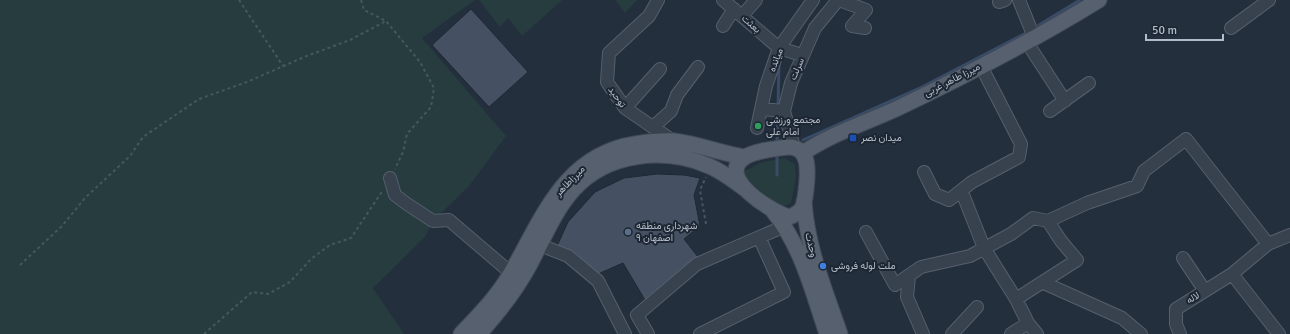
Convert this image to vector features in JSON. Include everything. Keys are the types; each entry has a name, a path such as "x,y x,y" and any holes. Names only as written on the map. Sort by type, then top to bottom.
{"main road":[{"name":"میرزا طاهر غربی","path":"799,150 895,109 980,66 1098,0"},
{"name":"میرزاطاهر","path":"461,334 491,302 511,273 555,195 579,169 594,157 614,148 650,141 673,141 744,157"},
{"path":"799,150 808,171 804,199 802,208 797,214 789,217 772,210 745,189 736,173 736,167 744,157 754,153 799,150"},
{"name":"میرزاطاهر","path":"479,334 515,288 549,227 574,189 602,168 620,160 657,154 688,159 711,166 745,189"},
{"name":"وحدت","path":"804,199 805,221 815,262 840,334"},
{"name":"وحدت","path":"772,210 785,226 796,244 828,334"}],"street":[{"name":"توحید","path":"658,0 649,16 609,53 607,82 625,108 673,141"},
{"name":"بعثت","path":"723,0 782,49"},
{"path":"723,26 756,0"},
{"name":"میانده","path":"757,128 761,109 782,49 813,0"},
{"path":"838,0 866,10 852,26 865,28"},
{"name":"سرلت","path":"799,150 780,111 802,55 815,28 838,0"},
{"path":"1019,0 1030,39 1065,101"},
{"path":"1231,28 1269,0"},
{"path":"782,49 802,55"},
{"path":"924,172 935,194 949,200 962,192 972,182 1020,157 1021,144 980,66"},
{"path":"653,127 671,111 677,95 698,67"},
{"path":"625,108 660,69"},
{"path":"1050,111 1089,83"},
{"path":"761,109 780,111"},
{"path":"866,232 895,285 921,267 970,256 1011,234 1033,218 1048,221 1087,203 1137,186 1144,171 1186,139 1268,244"},
{"path":"390,178 395,195 433,221 450,220 511,273"},
{"path":"962,192 984,248 1016,298 1028,323 1037,334"},
{"path":"1016,298 1044,282 1077,260 1061,241 1048,221"},
{"path":"648,334 637,315 697,264 785,226"},
{"name":"لاله","path":"1180,334 1176,324 1176,309 1232,274 1268,244 1290,235"},
{"path":"700,334 784,292 759,237"},
{"path":"540,245 568,256 598,281 625,334"},
{"path":"1183,258 1205,291"},
{"path":"1232,274 1279,334"},
{"path":"909,276 907,297 924,334"},
{"path":"1044,282 1122,318 1141,334"},
{"path":"952,334 977,307"},
{"path":"1011,334 1028,323"}],"path":[{"path":"239,0 283,66"},
{"path":"204,334 252,292 268,294 290,282 311,259 330,244 351,238 390,178 403,152 407,134 431,107 434,88 420,62 386,21 364,10 361,0"},
{"path":"20,265 62,226 85,198 130,156 143,137 199,99 246,82 350,40 386,21"},
{"path":"706,224 700,190 711,166"}],"green space":[{"path":"0,0 475,0 422,38 506,136 469,186 433,221 425,237 373,288 404,334 0,334"},
{"path":"479,0 562,0 522,36 508,18 500,27"},
{"path":"615,0 637,0 625,13"},
{"path":"784,158 795,164 796,178 791,203 784,206 761,192 743,172 760,163"}],"building":[{"path":"471,9 528,72 489,107 432,45"},
{"name":"شهرداری منطقه ۹ اصفهان","path":"657,174 684,175 700,178 694,195 700,226 684,239 698,257 645,300 623,263 598,274 557,246 568,222 595,192 624,178"}],"waterway":[{"path":"1039,25 1080,0"},
{"path":"803,140 922,87 1024,34"},
{"path":"778,107 779,64"},
{"path":"777,142 778,112"},
{"path":"777,152 777,175"}],"place":[{"name":"مجتمع ورزشی امام علی","path":"758,126"},
{"name":"میدان نصر","path":"853,138"},
{"name":"شهرداری منطقه ۹ اصفهان","path":"628,232"},
{"name":"ملت لوله فروشی","path":"823,266"}]}
